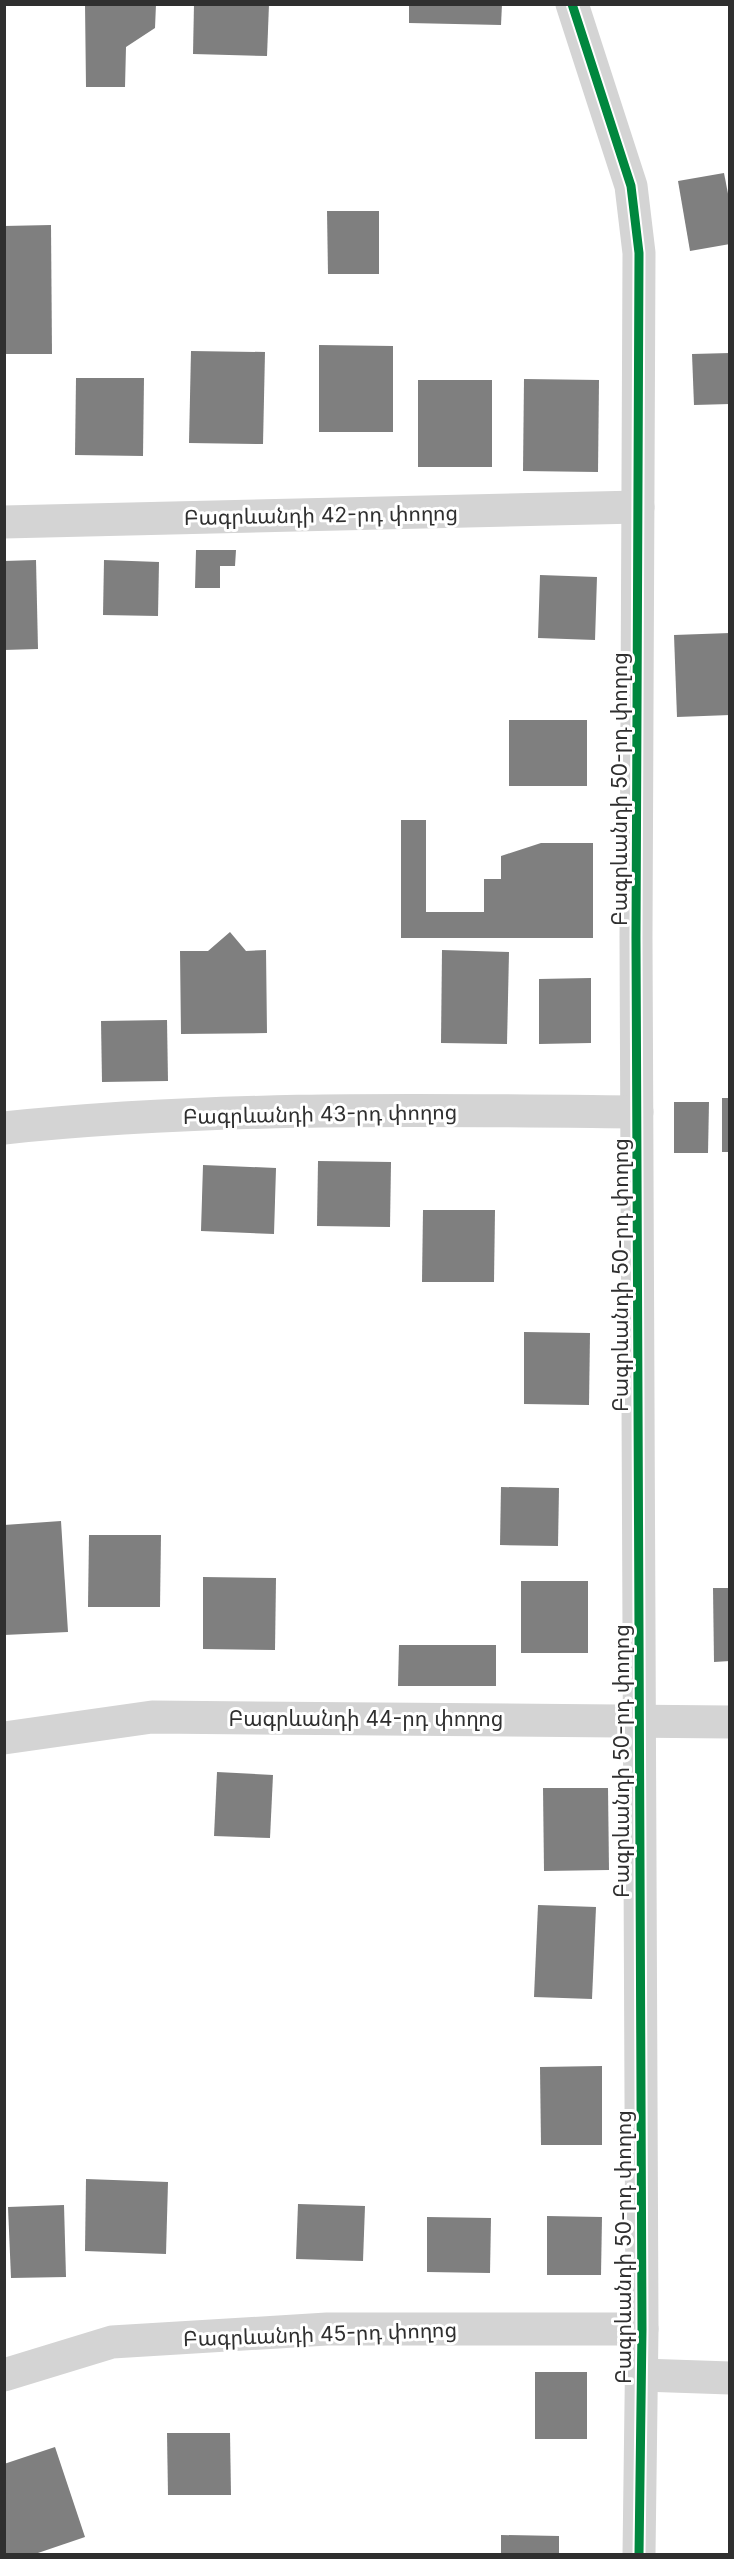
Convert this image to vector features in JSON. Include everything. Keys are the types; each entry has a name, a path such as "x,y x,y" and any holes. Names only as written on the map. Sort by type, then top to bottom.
{"street":[{"name":"Բագրևանդի 50-րդ փողոց","path":"572,4 631,186 639,253 637,1112 642,2330 639,2554"},
{"name":"Բագրևանդի 42-րդ փողոց","path":"4,522 638,507"},
{"name":"Բագրևանդի 43-րդ փողոց","path":"4,1128 74,1121 336,1110 637,1112"},
{"name":"Բագրևանդի 44-րդ փողոց","path":"4,1738 152,1718 729,1722"},
{"name":"Բագրևանդի 45-րդ փողոց","path":"4,2376 112,2342 327,2330 642,2330"},
{"path":"642,2375 729,2378"}],"building":[{"path":"85,4 156,4 155,28 126,47 125,87 86,87"},
{"path":"194,4 269,4 267,56 193,54"},
{"path":"409,4 502,4 501,25 409,23"},
{"path":"724,173 730,204 730,244 690,251 678,181"},
{"path":"327,211 379,211 379,274 328,274"},
{"path":"51,225 52,354 4,354 4,226"},
{"path":"319,345 393,346 393,432 319,432"},
{"path":"191,351 265,352 263,444 189,443"},
{"path":"730,353 730,404 694,405 692,354"},
{"path":"76,378 144,378 143,456 75,455"},
{"path":"524,379 599,380 598,472 523,471"},
{"path":"418,380 492,380 492,467 418,467"},
{"path":"196,550 236,550 235,566 220,566 220,588 195,588"},
{"path":"36,560 38,649 4,650 4,561"},
{"path":"104,560 159,562 158,616 103,615"},
{"path":"540,575 597,577 595,640 538,638"},
{"path":"730,633 730,715 677,717 674,635"},
{"path":"509,720 587,720 587,786 509,786"},
{"path":"401,820 426,820 426,912 484,912 484,879 501,879 501,856 541,843 593,843 593,938 401,938"},
{"path":"230,932 246,951 266,950 267,1033 181,1034 180,951 208,951"},
{"path":"442,950 509,952 507,1044 441,1043"},
{"path":"591,978 591,1043 539,1044 539,979"},
{"path":"167,1020 168,1081 102,1082 101,1021"},
{"path":"722,1098 730,1098 730,1152 722,1152"},
{"path":"674,1102 709,1102 708,1153 674,1153"},
{"path":"318,1161 391,1162 390,1227 317,1226"},
{"path":"203,1165 276,1168 274,1234 201,1231"},
{"path":"423,1210 495,1210 494,1282 422,1282"},
{"path":"524,1332 590,1333 589,1405 524,1404"},
{"path":"501,1487 559,1488 558,1546 500,1545"},
{"path":"61,1521 68,1632 4,1635 4,1525"},
{"path":"89,1535 161,1535 160,1607 88,1607"},
{"path":"203,1577 276,1578 275,1650 203,1649"},
{"path":"521,1581 588,1581 588,1653 521,1653"},
{"path":"713,1588 730,1588 730,1661 714,1662"},
{"path":"399,1645 496,1645 496,1686 398,1686"},
{"path":"217,1772 273,1775 270,1838 214,1836"},
{"path":"543,1788 608,1788 609,1870 544,1871"},
{"path":"538,1905 596,1907 592,1999 534,1997"},
{"path":"602,2066 602,2145 541,2145 540,2067"},
{"path":"86,2179 168,2182 166,2254 85,2251"},
{"path":"298,2204 365,2206 363,2261 296,2259"},
{"path":"64,2205 66,2277 11,2278 8,2207"},
{"path":"547,2216 602,2217 601,2275 547,2275"},
{"path":"427,2217 491,2218 490,2273 427,2272"},
{"path":"535,2372 587,2372 587,2439 535,2439"},
{"path":"167,2433 230,2433 231,2495 168,2495"},
{"path":"55,2447 85,2537 35,2554 4,2554 4,2464"},
{"path":"501,2535 559,2536 559,2554 501,2554"}],"cycle path":[{"path":"572,4 631,186 639,253 636,938 642,2329 639,2554"}]}
